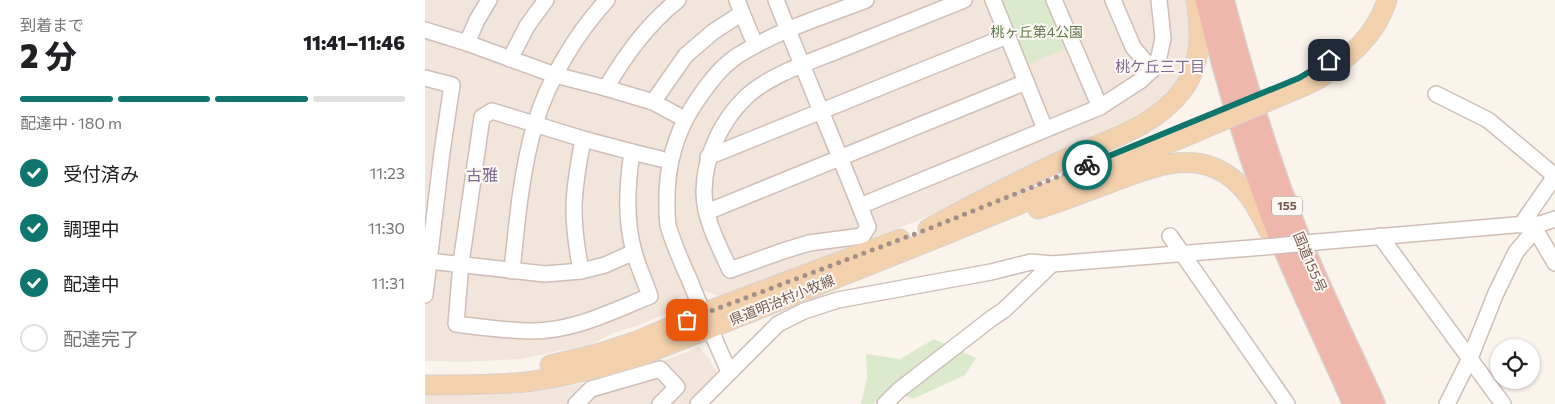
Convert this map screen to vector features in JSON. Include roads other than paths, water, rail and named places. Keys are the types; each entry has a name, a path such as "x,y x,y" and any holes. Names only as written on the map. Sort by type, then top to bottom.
{"highway":[{"name":"国道155号","path":"1206,0 1219,50 1260,183 1281,239 1355,404"},
{"name":"国道155号","path":"1223,0 1237,55 1299,238 1374,404"}],"main road":[{"path":"930,235 1003,188 1072,155 1131,130 1167,107 1182,91 1196,61 1200,32 1196,0"},
{"path":"1231,0 1237,55"},
{"path":"1318,73 1356,36 1367,20 1376,0"},
{"path":"930,235 1177,134 1299,78 1318,73 1346,59 1361,44 1377,21 1387,0"},
{"path":"930,235 1054,204 1159,166 1189,162 1203,164 1227,174 1241,186 1257,207 1330,350"},
{"name":"県道明治村小牧線","path":"425,372 526,369 597,354 706,321 930,235"},
{"name":"県道明治村小牧線","path":"425,385 472,385 518,382 601,368 643,356 706,321"}],"street":[{"path":"467,43 477,20 489,0"},
{"path":"510,59 527,26 546,0"},
{"path":"512,271 525,168 535,123 555,75 592,17 607,0"},
{"path":"606,88 624,58 641,35 679,0"},
{"path":"776,0 802,65 821,112 868,226 862,236 809,243 730,270 711,227 704,193 708,157 727,119 747,97 769,81 802,65 964,0"},
{"path":"729,372 674,246 668,223 667,194 669,167 676,140 686,118 699,97 715,76 735,58 757,44 788,30 865,0"},
{"path":"993,0 1045,129"},
{"path":"1054,0 1100,107"},
{"path":"1113,0 1133,47 1152,70"},
{"path":"860,206 1100,107 1141,81 1152,70 1159,57 1163,38 1159,0"},
{"path":"653,102 686,55 739,6 752,37"},
{"path":"425,30 555,75 653,102 677,115"},
{"path":"708,157 1007,36"},
{"path":"425,78 452,85 431,197 429,260 425,294"},
{"path":"707,212 1026,82"},
{"path":"1436,94 1487,120 1555,176 1532,226 1516,252 1496,293 1470,358 1447,404"},
{"path":"632,152 628,178 627,203 629,227 634,252 650,296 595,319 565,327 534,331 505,330 456,324 461,263 483,117 492,110 583,139 661,159"},
{"path":"581,271 575,236 574,207 576,180 583,139"},
{"path":"698,404 778,324 803,310 838,300 991,272 1031,262 1053,264 1381,236 1532,226 1555,219"},
{"path":"1532,226 1555,263"},
{"path":"1170,236 1287,404"},
{"path":"1381,236 1503,404"},
{"path":"429,260 545,274 581,271 605,265 634,252"},
{"path":"885,404 899,390 1005,310 1053,264"},
{"path":"576,404 591,390 660,369 677,387 660,404"}],"district":[{"name":"桃ケ丘三丁目","path":"1160,67"},
{"name":"古雅","path":"482,175"}],"park label":[{"name":"桃ヶ丘第4公園","path":"1037,32"}]}
